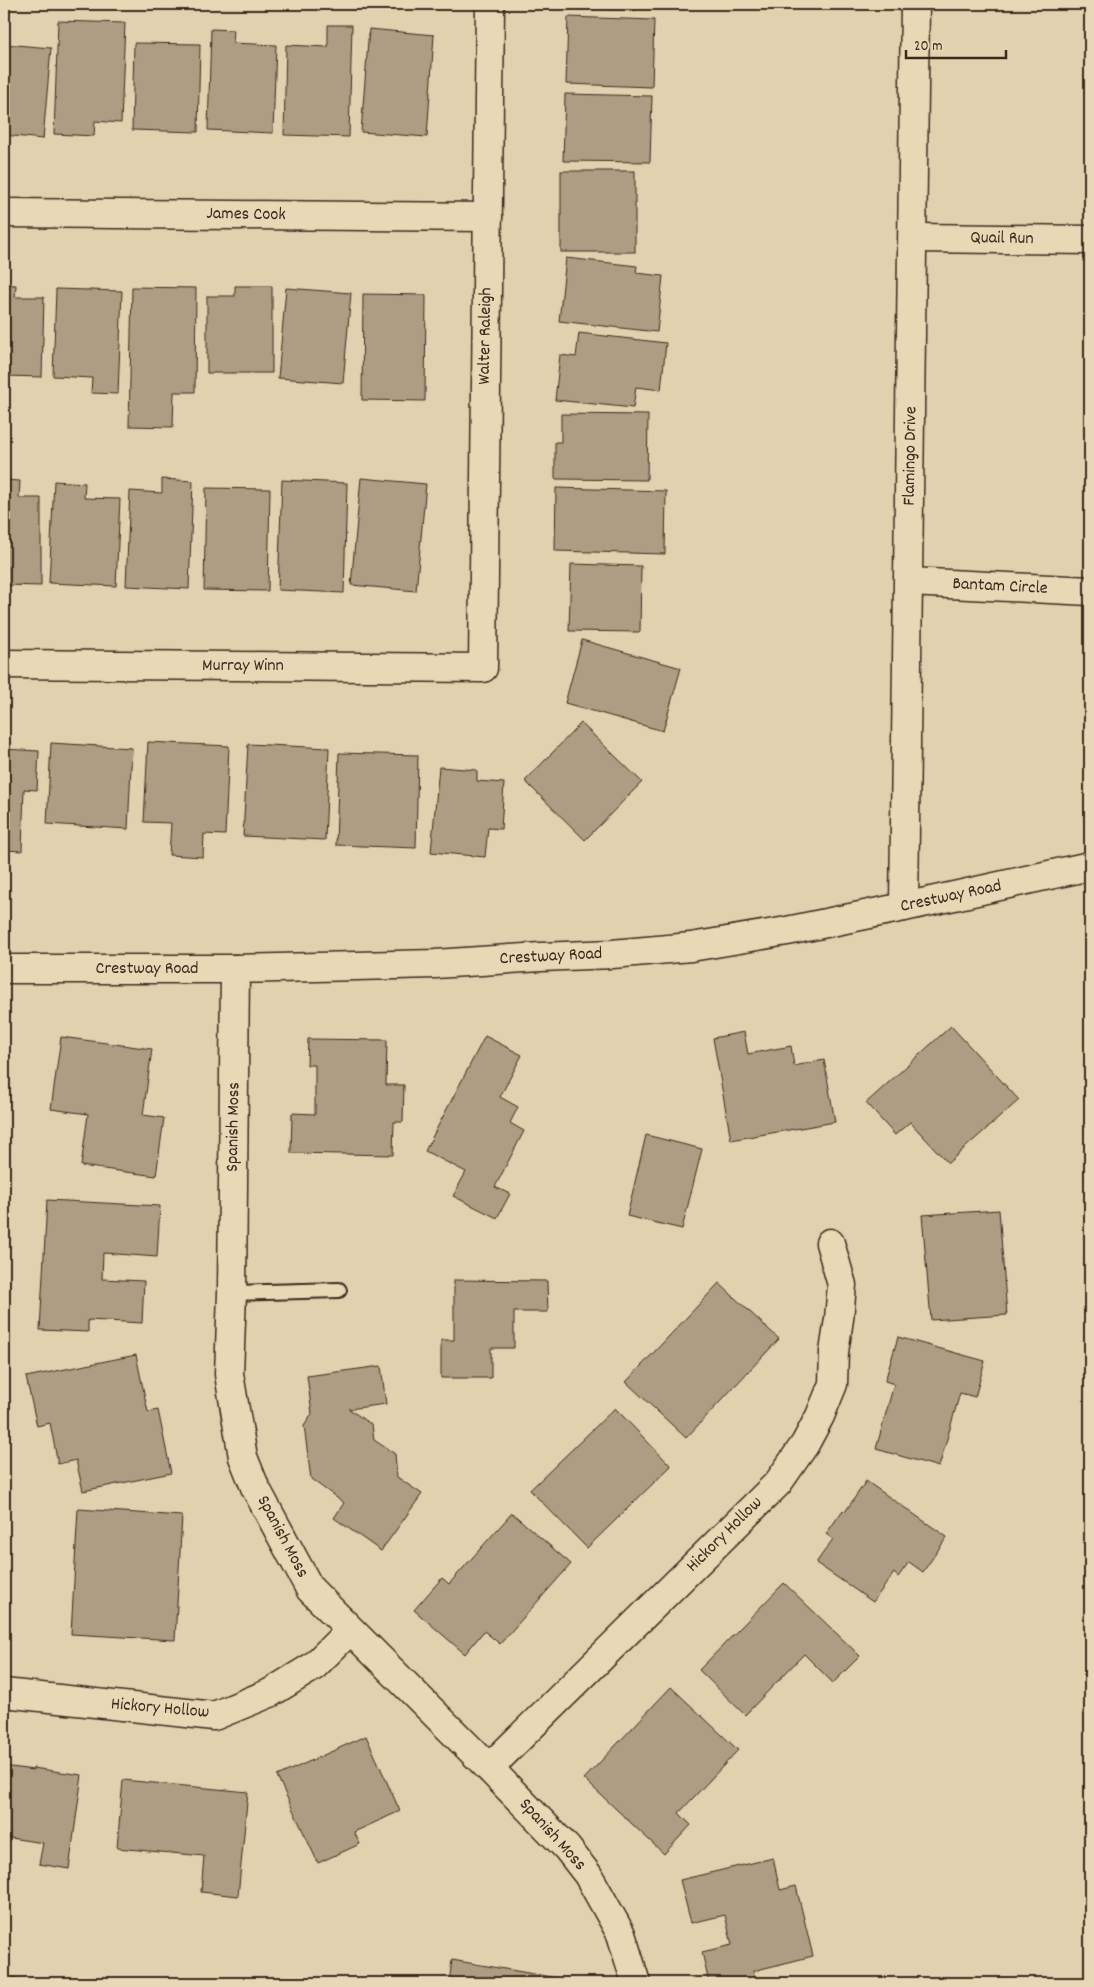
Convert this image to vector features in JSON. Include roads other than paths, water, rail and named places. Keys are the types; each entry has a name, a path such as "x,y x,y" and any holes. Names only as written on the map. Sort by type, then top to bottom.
{"street":[{"name":"Walter Raleigh","path":"483,668 490,4"},
{"name":"Flamingo Drive","path":"904,907 916,4"},
{"name":"James Cook","path":"4,213 488,217"},
{"name":"Quail Run","path":"913,238 1090,240"},
{"name":"Bantam Circle","path":"909,582 1090,591"},
{"name":"Murray Winn","path":"4,664 483,668"},
{"name":"Crestway Road","path":"4,969 235,969 435,964 612,954 691,947 787,931 1090,866"},
{"name":"Spanish Moss","path":"235,969 232,1293 229,1374 243,1457 254,1486 310,1589 567,1848 588,1875 621,1934 636,1983"},
{"name":"Hickory Hollow","path":"489,1768 778,1483 805,1444 820,1416 833,1384 834,1352 840,1319 842,1285 830,1243"},
{"name":"Hickory Hollow","path":"4,1693 214,1716 277,1689 314,1666 350,1630"}],"lane":[{"path":"232,1293 339,1290"}]}
